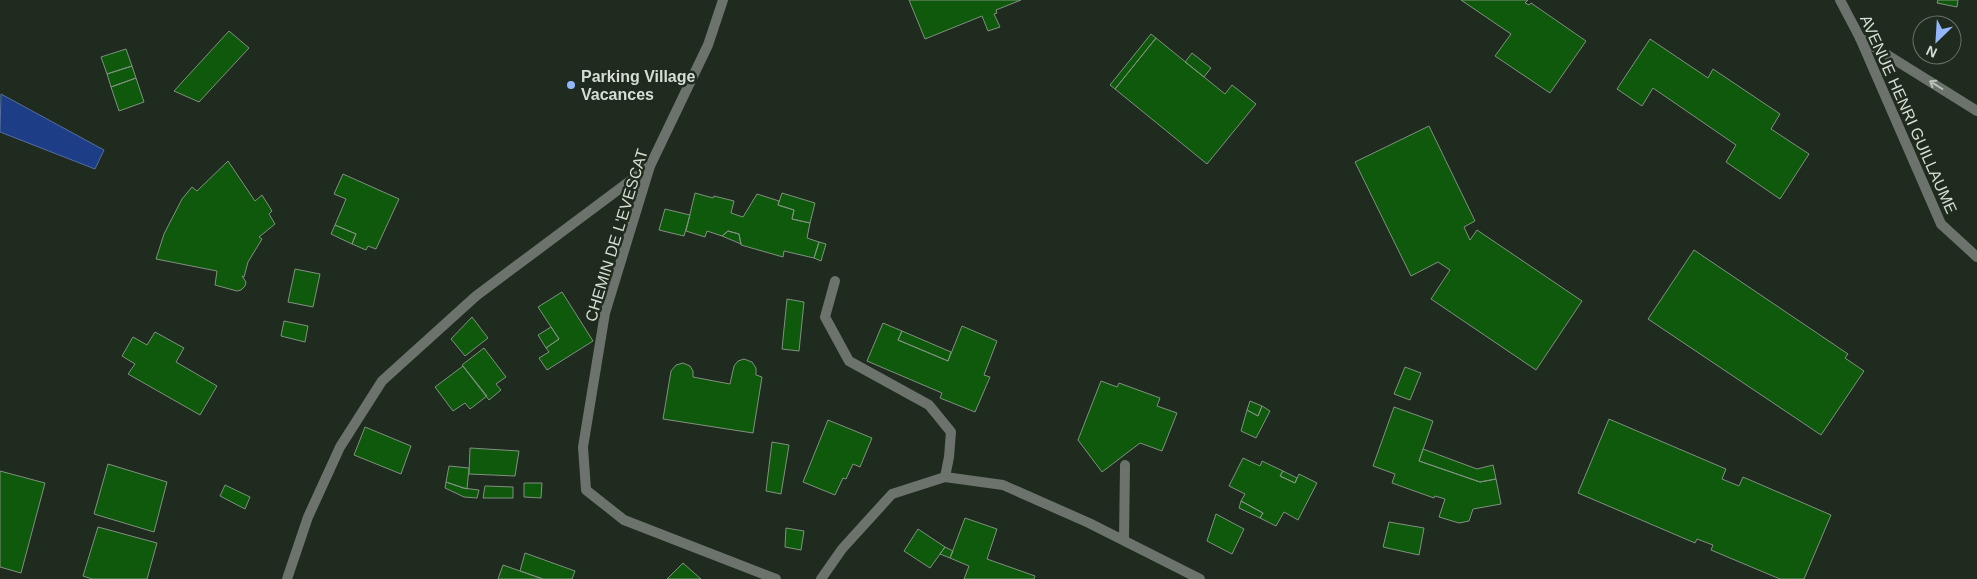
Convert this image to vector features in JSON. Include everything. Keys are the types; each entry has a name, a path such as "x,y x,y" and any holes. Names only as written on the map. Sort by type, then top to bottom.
{"street":[{"name":"CHEMIN DE L'EVESCAT","path":"723,0 708,45 650,166 605,313 583,447 586,490 624,520 776,579"},
{"name":"AVENUE HENRI GUILLAUME","path":"1840,0 1860,38 1941,224 1977,256"},
{"path":"1860,38 1977,110"},
{"path":"287,579 308,517 340,446 382,381 476,296 650,166"},
{"path":"835,281 825,317 849,361 929,405 951,432 949,456 944,477"},
{"path":"1124,540 1125,465"},
{"path":"821,579 842,549 892,494 944,477 1003,485 1124,540 1200,579"}],"water":[{"path":"1,94 104,150 95,169 0,132"}],"building":[{"path":"909,0 1021,0 996,10 997,13 994,14 1000,27 988,31 982,16 925,39"},
{"path":"1461,0 1528,0 1525,3 1529,5 1531,3 1586,41 1550,93 1495,56 1511,34"},
{"path":"1938,0 1958,0 1957,7 1937,3"},
{"path":"229,31 249,48 199,102 174,91"},
{"path":"1151,34 1156,38 1115,89 1110,85"},
{"path":"1156,38 1225,94 1232,85 1256,104 1207,164 1115,89"},
{"path":"1650,39 1708,78 1713,69 1780,114 1771,129 1809,154 1780,199 1726,162 1736,145 1653,88 1642,106 1617,89"},
{"path":"126,49 132,66 107,74 101,57"},
{"path":"1192,53 1211,68 1204,77 1185,62"},
{"path":"132,66 136,78 111,87 107,74"},
{"path":"136,78 144,102 119,111 111,87"},
{"path":"1429,126 1475,221 1464,227 1470,240 1477,230 1582,301 1536,370 1431,299 1450,270 1438,262 1411,276 1355,162"},
{"path":"228,161 255,201 262,195 272,211 269,214 275,224 259,237 262,239 248,262 244,277 242,276 246,282 245,286 237,291 215,285 217,271 156,259 164,234 182,199 192,187 197,191"},
{"path":"343,174 399,199 376,249 368,246 366,250 352,244 356,234 335,225 346,199 334,194"},
{"path":"695,193 734,201 731,213 743,217 757,194 779,201 778,205 794,210 792,219 810,223 807,238 819,242 814,258 784,251 783,257 741,245 739,234 728,231 722,236 707,231 705,237 686,231"},
{"path":"782,193 815,203 810,223 792,219 794,210 778,205"},
{"path":"665,209 690,215 684,236 659,230"},
{"path":"335,225 356,234 352,244 331,234"},
{"path":"728,231 739,234 741,244 722,236"},
{"path":"819,242 826,244 821,261 814,258"},
{"path":"1694,250 1848,354 1845,358 1864,371 1821,435 1648,319"},
{"path":"295,269 320,274 313,307 288,302"},
{"path":"562,292 593,341 547,370 539,358 549,352 546,348 559,339 538,307"},
{"path":"787,299 804,302 799,351 782,349"},
{"path":"472,317 488,338 465,356 451,339"},
{"path":"284,321 308,326 305,342 281,336"},
{"path":"883,323 902,331 898,340 948,361 962,326 997,341 984,375 990,377 975,412 940,398 942,393 867,361"},
{"path":"551,327 559,339 546,348 538,335"},
{"path":"902,331 951,352 948,361 898,340"},
{"path":"155,332 184,348 176,362 217,386 200,415 128,374 135,364 122,356 133,337 147,345"},
{"path":"484,348 506,377 496,384 501,390 489,400 462,365"},
{"path":"744,359 752,362 756,368 756,375 762,377 753,433 663,419 671,371 676,365 683,363 690,366 693,371 693,377 730,384 734,366 738,361"},
{"path":"463,366 487,396 470,409 465,403 453,411 435,387"},
{"path":"1405,367 1421,373 1410,400 1394,394"},
{"path":"1101,381 1117,387 1119,383 1160,398 1157,406 1177,413 1162,451 1140,443 1102,472 1078,440"},
{"path":"1250,401 1262,406 1258,416 1247,410"},
{"path":"1262,406 1270,411 1256,438 1241,431 1247,410 1258,416"},
{"path":"1394,407 1433,421 1419,461 1480,482 1496,479 1501,504 1473,509 1469,521 1459,523 1439,517 1445,499 1435,496 1434,498 1392,483 1395,474 1373,466"},
{"path":"1609,419 1726,469 1722,479 1739,486 1743,477 1831,515 1804,579 1780,579 1711,550 1713,545 1697,539 1695,543 1578,493"},
{"path":"828,420 872,438 860,467 853,464 846,479 843,478 835,495 803,482"},
{"path":"365,427 411,446 401,474 354,455"},
{"path":"772,442 789,445 781,494 766,491"},
{"path":"470,448 519,451 515,476 469,474"},
{"path":"1423,449 1477,469 1493,465 1496,479 1480,482 1419,461"},
{"path":"1243,458 1260,466 1262,461 1283,471 1280,476 1295,483 1299,474 1317,483 1298,520 1284,512 1276,526 1260,518 1263,513 1241,501 1245,494 1229,486"},
{"path":"108,464 167,482 154,532 94,514"},
{"path":"449,466 469,468 467,489 446,482"},
{"path":"0,471 45,483 21,573 0,567"},
{"path":"1283,471 1297,478 1295,483 1280,476"},
{"path":"446,482 463,488 479,490 477,498 464,497 445,488"},
{"path":"524,483 542,483 541,498 524,497"},
{"path":"225,485 250,497 245,509 220,496"},
{"path":"485,486 513,487 513,498 483,498"},
{"path":"1241,501 1263,513 1260,518 1239,508"},
{"path":"1216,514 1244,529 1232,554 1207,541"},
{"path":"965,518 997,529 987,559 1035,576 1034,579 964,579 969,566 950,558"},
{"path":"1389,522 1424,528 1419,555 1383,547"},
{"path":"98,527 157,543 147,579 92,579 83,576"},
{"path":"786,528 804,531 801,550 785,547"},
{"path":"918,529 945,547 930,568 904,551"},
{"path":"945,547 953,551 950,558 940,554"},
{"path":"525,553 575,571 572,579 543,579 520,571"},
{"path":"684,564 701,579 667,579"},
{"path":"503,565 520,571 543,579 498,579"}],"place":[{"name":"Parking Village Vacances","path":"571,85"}]}
